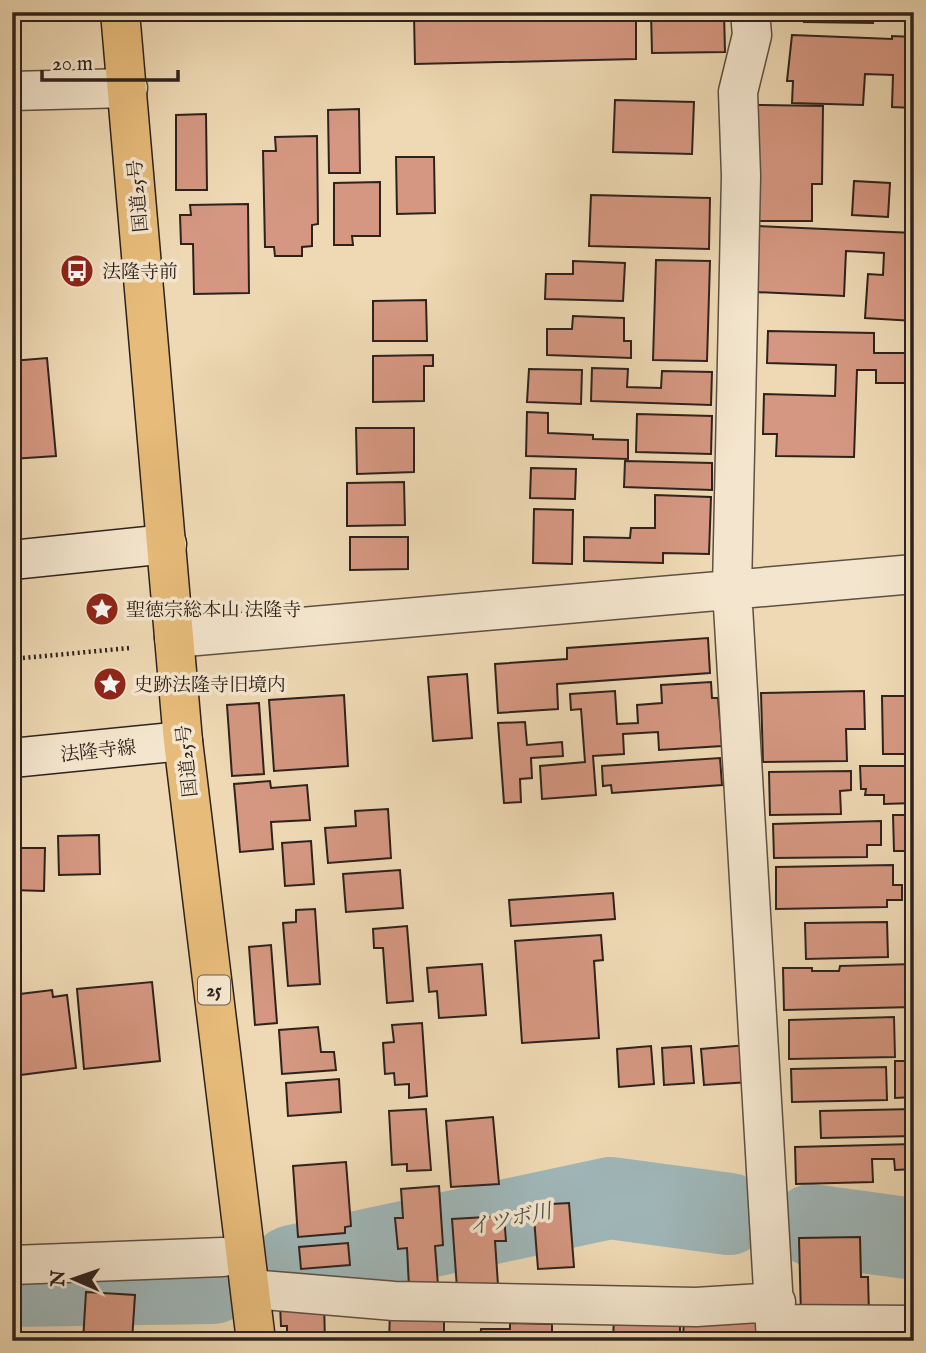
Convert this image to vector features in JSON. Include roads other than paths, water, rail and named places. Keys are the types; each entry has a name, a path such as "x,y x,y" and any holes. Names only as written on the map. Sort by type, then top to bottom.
{"highway":[{"name":"国道25号","path":"120,12 183,741 256,1341"}],"street":[{"path":"750,12 752,35 738,92 741,176 732,589 776,1322"},
{"path":"12,91 128,88"},
{"path":"12,560 167,544"},
{"path":"174,638 914,573"},
{"name":"法隆寺線","path":"12,758 183,741"},
{"path":"12,1265 222,1257"},
{"path":"251,1289 394,1301 696,1307 776,1322 914,1325"}],"waterway":[{"name":"イツボ川","path":"292,1266 610,1198 729,1214"},
{"name":"イツボ川","path":"812,1225 914,1239"},
{"name":"イツボ川","path":"12,1286 213,1283"}],"place":[{"name":"法隆寺前","path":"77,271"},
{"name":"聖徳宗総本山 法隆寺","path":"102,609"},
{"name":"史跡法隆寺旧境内","path":"110,684"}]}
